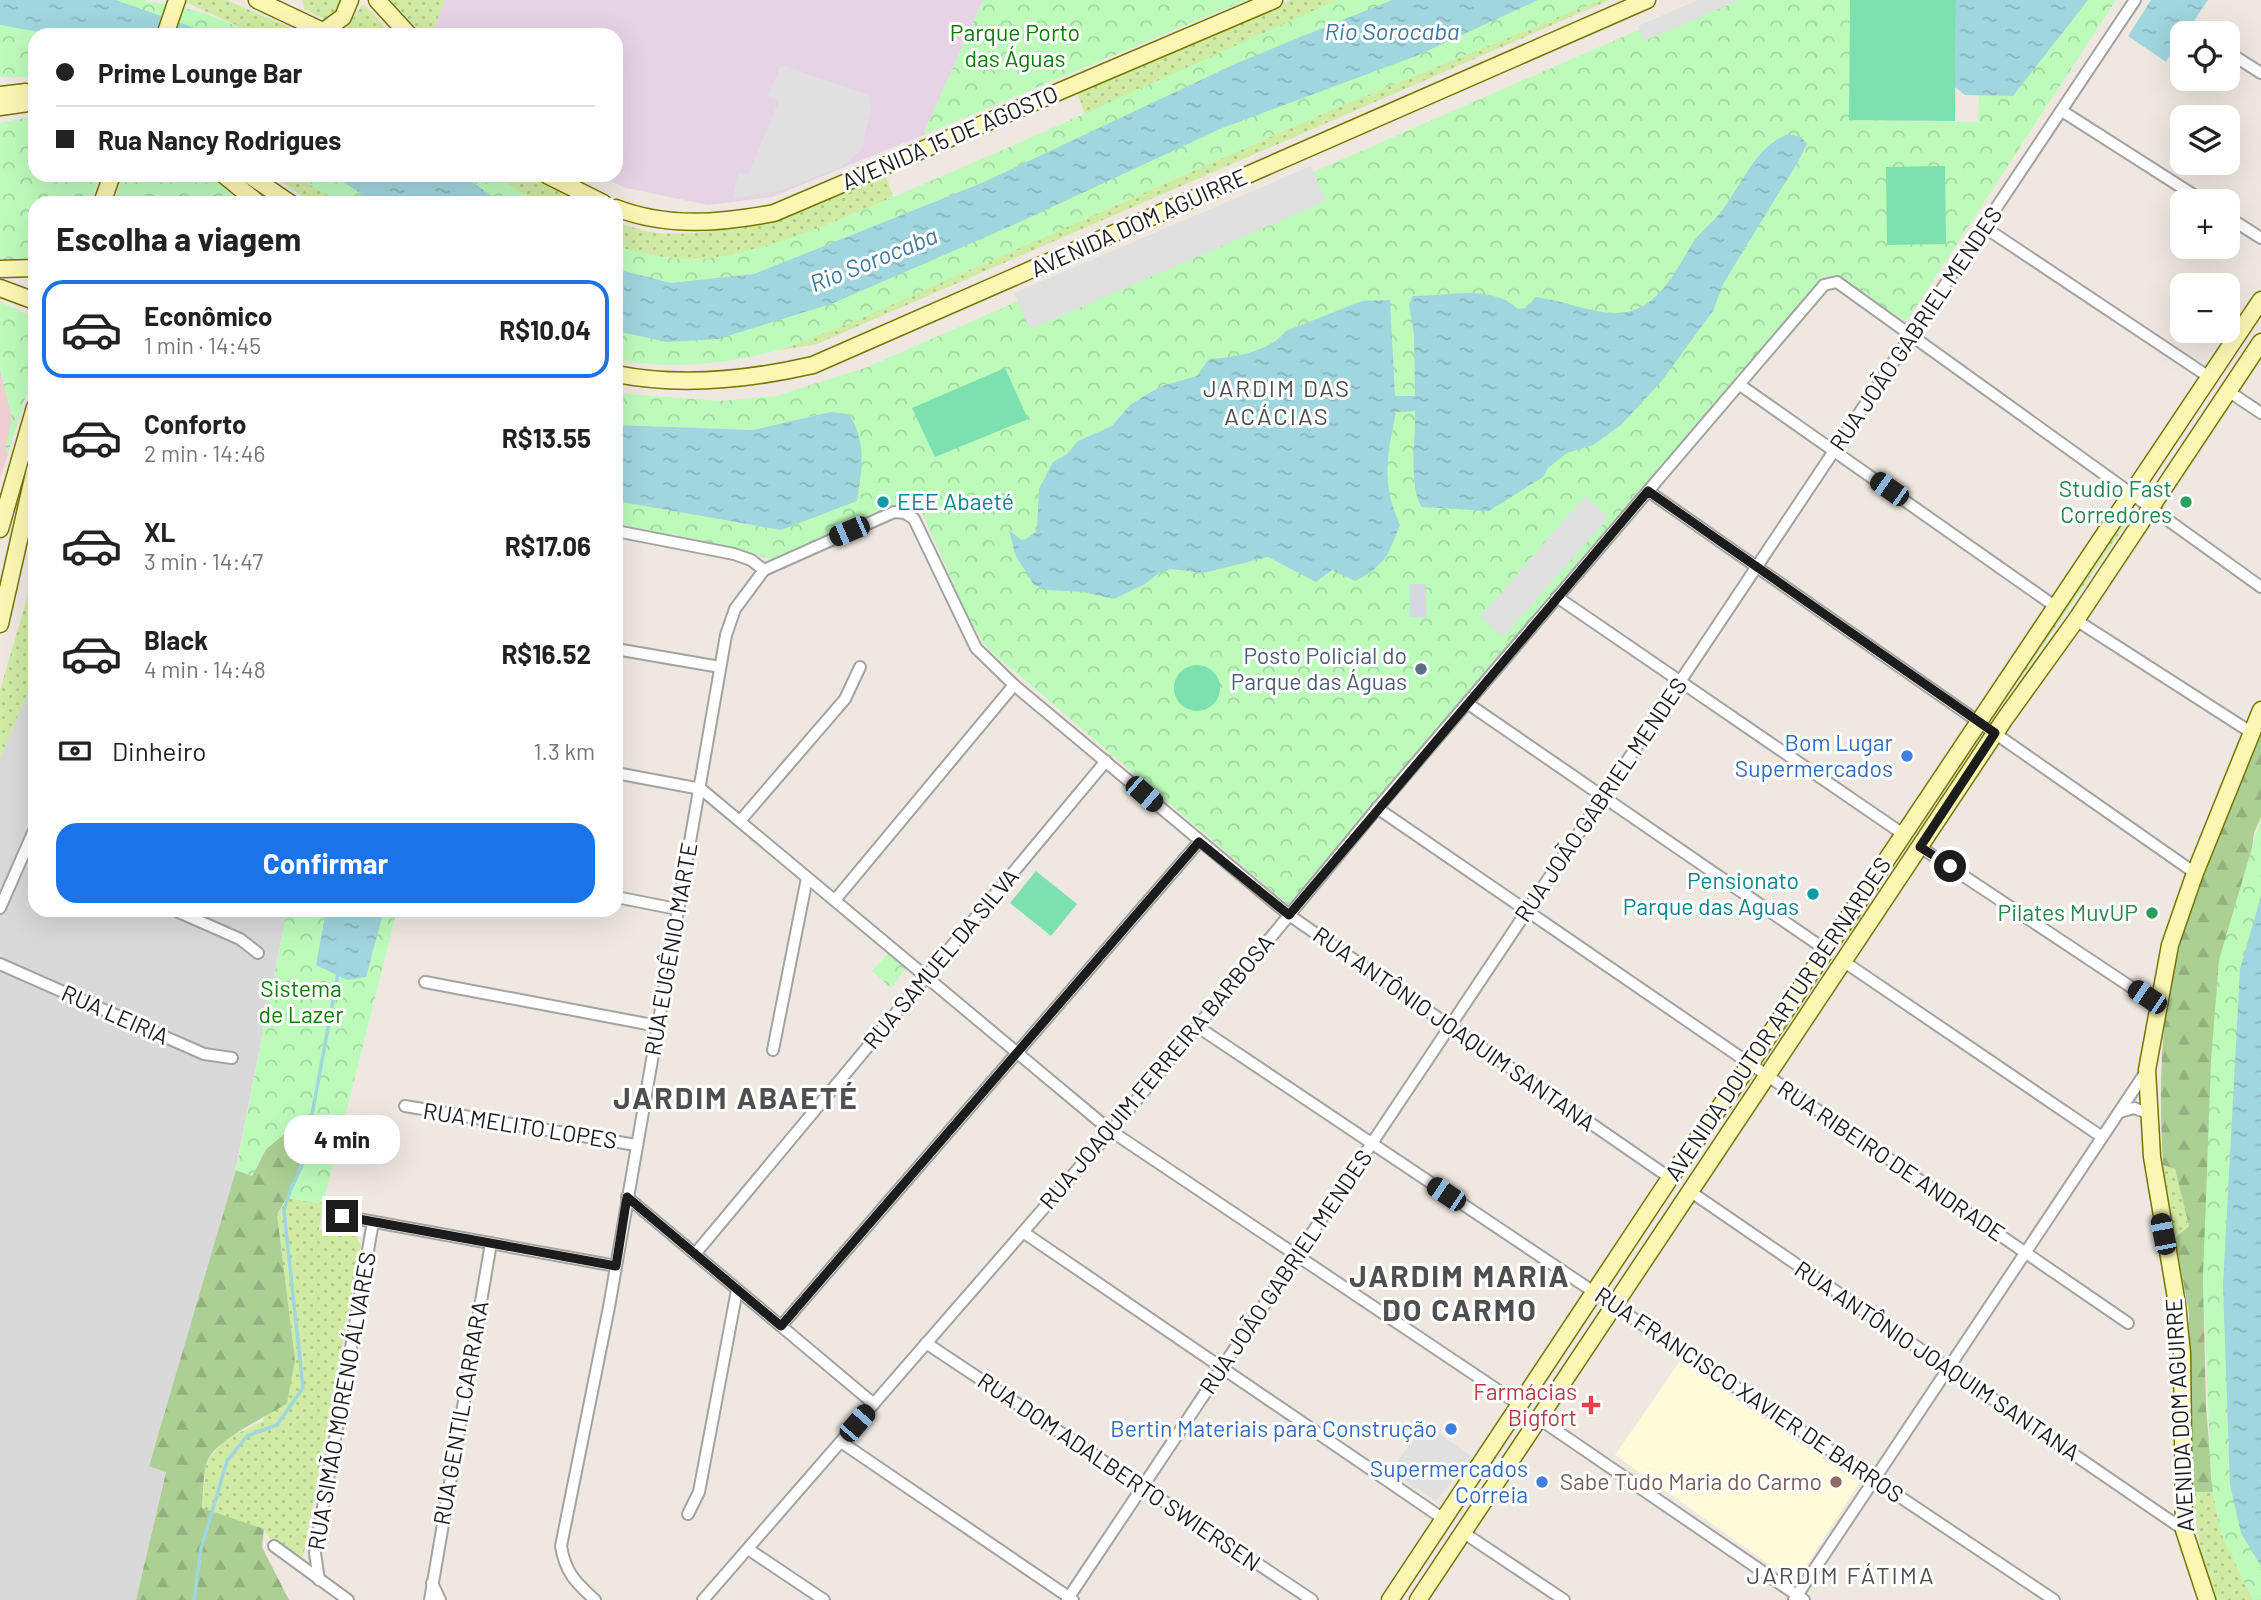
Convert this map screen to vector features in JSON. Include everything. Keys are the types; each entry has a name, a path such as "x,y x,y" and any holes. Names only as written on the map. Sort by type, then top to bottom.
{"main road":[{"path":"159,28 168,0"},
{"path":"167,28 177,0"},
{"path":"259,0 294,7 321,28"},
{"path":"333,28 343,17 351,0"},
{"path":"377,0 403,28"},
{"name":"AVENIDA 15 DE AGOSTO","path":"623,210 646,218 682,222 728,221 774,213 1274,0"},
{"name":"AVENIDA DOM AGUIRRE","path":"623,374 654,381 739,379 813,365 1647,0"},
{"path":"0,95 28,93"},
{"path":"0,107 28,103"},
{"path":"231,182 243,196"},
{"path":"259,182 280,196"},
{"path":"561,182 589,196"},
{"path":"0,269 28,268"},
{"path":"0,288 28,298"},
{"name":"AVENIDA DOUTOR ARTUR BERNARDES","path":"1390,1600 1670,1178 1750,1064 2261,300"},
{"name":"AVENIDA DOUTOR ARTUR BERNARDES","path":"1418,1600 1995,733 2076,620 2261,342"},
{"path":"0,530 28,432"},
{"path":"0,624 28,500"},
{"path":"0,632 28,542"},
{"name":"AVENIDA DOM AGUIRRE","path":"2207,1600 2184,1530 2182,1353 2177,1304 2157,1197 2147,1070 2170,945 2195,873 2261,710"},
{"name":"AVENIDA DOM AGUIRRE","path":"2190,1552 2195,1600"}],"street":[{"name":"RUA JOÃO GABRIEL MENDES","path":"1070,1599 1142,1487 2136,0"},
{"path":"2240,60 2261,73"},
{"path":"2062,111 2184,189"},
{"path":"2240,225 2261,239"},
{"path":"1984,227 2209,377"},
{"name":"RUA JOAQUIM FERREIRA BARBOSA","path":"704,1600 1111,1131 1377,808 1824,285 1836,282 1912,335"},
{"path":"1912,335 2261,587"},
{"path":"1740,385 2056,607"},
{"path":"2228,391 2261,413"},
{"path":"1648,491 2195,873"},
{"name":"RUA EUGÊNIO MARTE","path":"595,1600 575,1583 564,1567 561,1546 616,1266 677,909 701,789 720,667 734,609 764,570 894,512 905,513"},
{"name":"RUA ANTÔNIO JOAQUIM SANTANA","path":"905,513 914,519 976,649 1014,685 1289,915 1670,1178"},
{"path":"623,532 734,554 751,560 764,570"},
{"path":"1557,597 1903,834"},
{"path":"2076,620 2252,733"},
{"path":"623,650 720,667"},
{"path":"740,821 845,699 860,667"},
{"path":"835,900 1014,685"},
{"path":"1467,703 1826,950"},
{"name":"RUA SAMUEL DA SILVA","path":"695,1254 1106,761"},
{"path":"623,774 701,789 1111,1131 1520,1405"},
{"name":"RUA RIBEIRO DE ANDRADE","path":"1377,808 2128,1323"},
{"path":"781,1326 1199,842"},
{"path":"1920,847 2158,1005"},
{"path":"0,908 28,854"},
{"path":"773,1049 807,878"},
{"path":"623,898 677,909"},
{"path":"190,917 240,939 258,953"},
{"path":"1843,961 2102,1137"},
{"name":"RUA LEIRIA","path":"0,964 204,1054 232,1058"},
{"path":"425,982 657,1026"},
{"name":"RUA FRANCISCO XAVIER DE BARROS","path":"1199,1027 2054,1600"},
{"path":"1538,1418 1798,1598 2147,1070"},
{"name":"RUA MELITO LOPES","path":"405,1106 635,1145"},
{"path":"2120,1112 2134,1108 2150,1114"},
{"name":"RUA ANTÔNIO JOAQUIM SANTANA","path":"1691,1192 2184,1530"},
{"path":"627,1197 874,1404"},
{"path":"331,1214 616,1266"},
{"name":"RUA SIMÃO MORENO ÁLVARES","path":"319,1580 315,1553 373,1222"},
{"path":"1023,1232 1445,1520"},
{"name":"RUA GENTIL CARRARA","path":"428,1600 491,1243"},
{"path":"688,1514 699,1492 737,1290"},
{"name":"RUA DOM ADALBERTO SWIERSEN","path":"926,1343 1312,1600"},
{"path":"841,1443 1070,1599"},
{"path":"1464,1533 1564,1600"},
{"path":"274,1546 348,1600"},
{"path":"748,1549 824,1600"},
{"path":"432,1583 440,1600"}],"shaded area":[{"path":"445,0 983,0 923,135 772,197 708,205 626,188 614,182 623,182 623,28 434,28"},
{"path":"1698,0 1740,0 1644,41 1638,26"},
{"path":"781,65 869,95 871,108 862,149 841,167 782,190 733,199 738,173 748,175 779,101 768,96"},
{"path":"1311,166 1326,201 1030,329 1014,293"},
{"path":"0,369 12,417 8,454 0,479"},
{"path":"1585,496 1609,517 1503,637 1480,617"},
{"path":"1410,584 1426,584 1426,618 1410,617"},
{"path":"28,692 28,917 286,917 229,1203 149,1465 166,1471 136,1600 0,1600 0,758"},
{"path":"1680,1361 1859,1483 1802,1573 1787,1577 1615,1455"},
{"path":"1423,1423 1472,1457 1436,1501 1391,1472"}],"green space":[{"path":"0,0 146,0 147,3 173,5 203,13 240,28 28,28 28,77 0,77"},
{"path":"181,0 226,0 292,28 243,28"},
{"path":"302,0 345,0 339,13 326,20 304,9"},
{"path":"390,0 445,0 434,28 416,28"},
{"name":"Parque Porto das Águas","path":"983,0 1246,0 923,135"},
{"path":"1291,0 1338,0 1085,114 1077,92"},
{"path":"1338,0 1600,0 1331,110 852,322 790,346 743,358 698,364 654,364 623,360 623,248 660,257 694,260 766,246 854,214"},
{"path":"1600,0 1610,0 817,344 697,364 780,350 852,322 1331,110"},
{"path":"1707,0 1850,0 1849,120 1978,122 1979,95 2013,96 2088,0 2116,0 1906,322 1843,279 1823,276 1288,905 985,646 965,610 916,499 773,559 623,525 623,502 781,530 830,412 753,430 623,425 623,394 720,401 776,396 865,368"},
{"path":"1850,0 1956,0 1955,121 1849,120"},
{"path":"362,5 386,28 347,28"},
{"path":"28,117 28,182 98,182 93,196 28,196 28,261 16,263 0,259 0,123"},
{"path":"1945,166 1946,244 1887,245 1886,167"},
{"path":"886,175 893,197 774,244 725,256 680,259 623,248 623,224 658,233 717,231 775,217"},
{"path":"121,182 221,182 228,188 231,196 116,196"},
{"path":"282,182 306,182 327,196 302,196"},
{"path":"306,182 506,182 526,196 327,196"},
{"path":"506,182 544,182 567,196 526,196"},
{"path":"0,302 28,315 28,389 8,454 6,447 12,417 0,369"},
{"path":"1005,368 1028,419 935,457 912,408"},
{"path":"2131,507 2133,514 1998,711 1993,708"},
{"path":"28,595 28,692 0,758 0,690"},
{"path":"1197,665 1213,672 1220,688 1213,704 1197,711 1181,704 1174,688 1181,672"},
{"path":"2261,733 2261,817 2254,833 2207,1198 2203,1280 2206,1407 2213,1492 2192,1492 2189,1313 2176,1243 2176,1237 2189,1226 2175,1169 2163,1165 2161,1083 2164,1029 2172,975 2196,893"},
{"path":"2261,817 2261,1600 2253,1600 2221,1533 2211,1479 2203,1280 2211,1061 2219,960"},
{"path":"1036,871 1077,904 1051,936 1010,903"},
{"name":"Sistema de Lazer","path":"286,917 325,917 316,965 366,976 382,917 395,917 323,1204 288,1198 303,1163 310,1113 266,1149 252,1176 236,1170"},
{"path":"890,951 907,967 891,988 872,971"},
{"path":"311,1112 296,1177 277,1214 295,1360 287,1403 228,1439 210,1456 205,1470 202,1508 264,1529 262,1547 289,1600 136,1600 166,1472 149,1466 236,1170 252,1176 266,1149"},
{"path":"2163,1165 2175,1169 2189,1226 2176,1237 2176,1243"},
{"path":"288,1198 323,1204 319,1230 331,1229 356,1235 361,1247 303,1557 280,1548 264,1529 202,1509 206,1462 226,1439 263,1421 295,1360 277,1214"},
{"path":"2192,1492 2213,1492 2221,1533 2253,1600 2215,1600 2201,1556"}],"water":[{"path":"0,0 116,0 194,28 28,30 0,25"},
{"name":"Rio Sorocaba","path":"1392,0 1538,0 1416,56 1222,128 1011,226 831,304 718,339 667,342 623,333 623,271 671,283 754,274 984,182 1237,63"},
{"path":"1956,0 2088,0 2013,96 1965,95 1955,87"},
{"path":"2151,0 2208,0 2194,21 2170,21 2170,55 2166,62 2128,36"},
{"path":"1789,134 1801,137 1807,144 1799,160 1723,284 1713,311 1660,383 1621,425 1593,445 1567,453 1548,468 1543,477 1489,511 1422,507 1415,488 1414,475 1415,411 1396,412 1390,442 1388,482 1400,525 1384,559 1373,570 1355,581 1332,570 1316,582 1268,557 1203,573 1171,569 1114,599 1083,592 1047,590 1034,585 1015,554 1009,530 1023,541 1037,531 1039,489 1053,462 1067,454 1078,441 1112,426 1130,405 1144,396 1162,386 1197,376 1209,359 1261,349 1286,331 1362,301 1390,300 1395,396 1415,396 1414,335 1409,304 1413,296 1481,294 1507,301 1518,309 1527,308 1535,297 1609,313 1634,310 1656,296 1665,286 1694,241 1728,203 1758,157 1777,139"},
{"path":"343,182 472,182 492,196 365,196"},
{"path":"830,412 849,414 859,435 862,456 857,501 781,530 623,502 623,425 753,430"},
{"path":"2261,896 2261,1566 2241,1533 2230,1485 2223,1285 2240,969"},
{"path":"325,917 382,917 366,977 347,980 316,965"}],"waterway":[{"path":"194,1600 201,1549 227,1461 247,1436 277,1425 303,1388 284,1211 303,1163 338,974"}],"place":[{"name":"EEE Abaeté","path":"883,502"},
{"name":"Studio Fast Corredores","path":"2186,502"},
{"name":"Posto Policial do Parque das Águas","path":"1421,669"},
{"name":"Bom Lugar Supermercados","path":"1907,756"},
{"name":"Pensionato Parque das Aguas","path":"1813,894"},
{"name":"Pilates MuvUP","path":"2152,913"},
{"name":"Farmácias Bigfort","path":"1591,1405"},
{"name":"Bertin Materiais para Construção","path":"1451,1429"},
{"name":"Supermercados Correia","path":"1542,1482"},
{"name":"Sabe Tudo Maria do Carmo","path":"1836,1482"}],"district":[{"name":"JARDIM DAS ACÁCIAS","path":"1277,403"},
{"name":"JARDIM ABAETÉ","path":"736,1099"},
{"name":"JARDIM MARIA DO CARMO","path":"1460,1294"},
{"name":"JARDIM FÁTIMA","path":"1841,1576"}],"route":[{"path":"342,1216 616,1266 627,1197 781,1326 1199,842 1289,915 1648,491 1995,733 1920,847 1950,866"}]}
